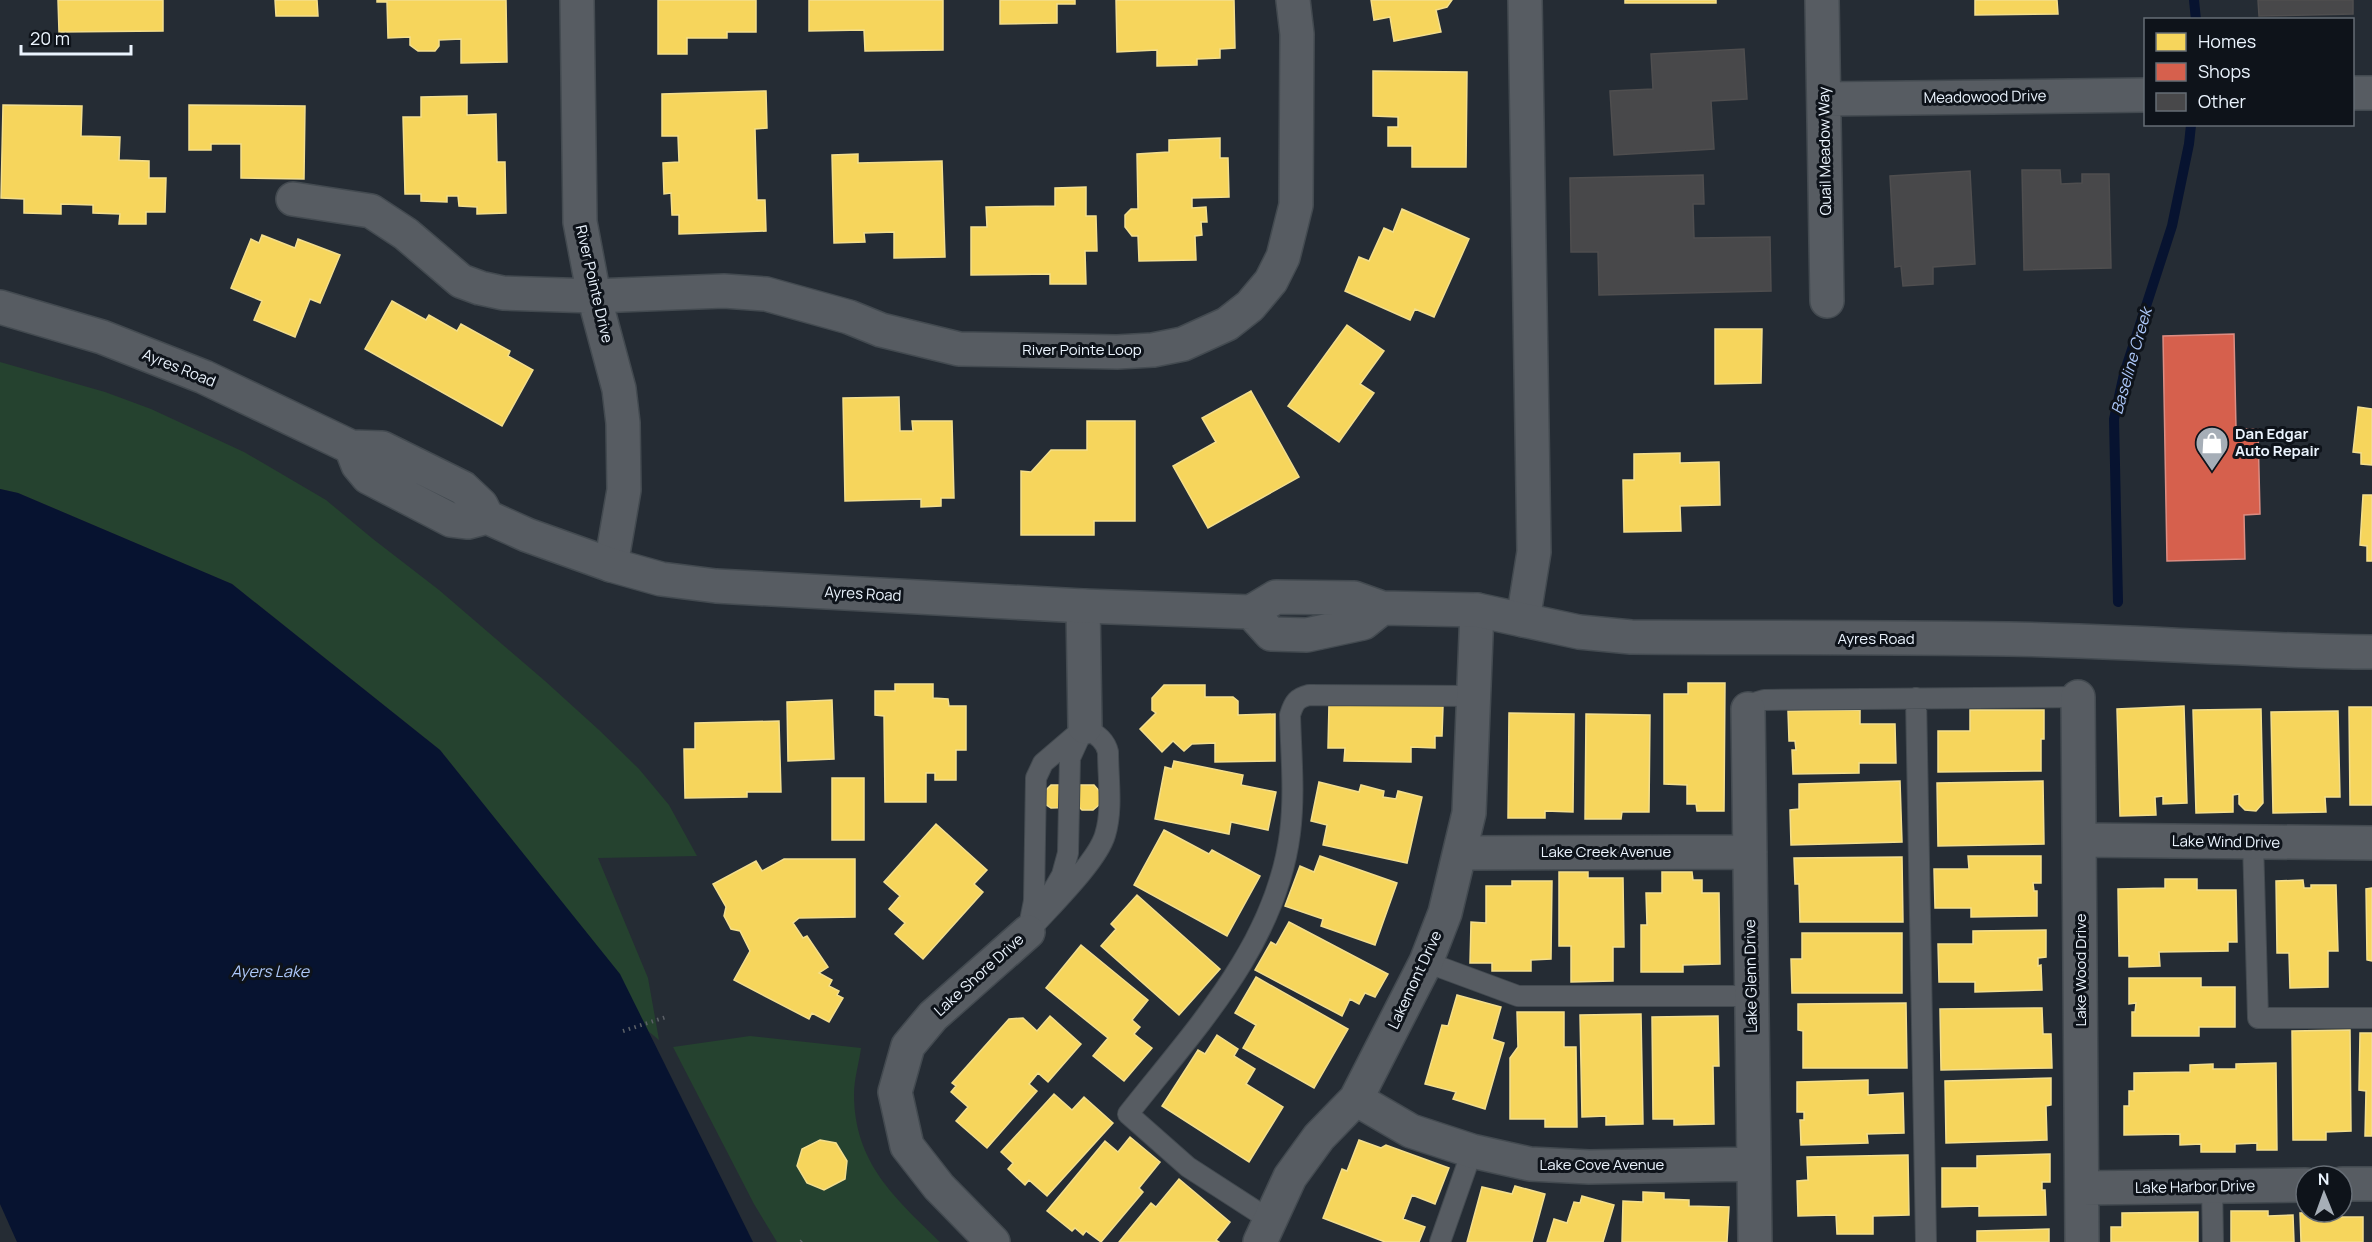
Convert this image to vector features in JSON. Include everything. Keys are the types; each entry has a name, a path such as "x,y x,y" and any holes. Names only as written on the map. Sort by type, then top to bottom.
{"street":[{"name":"River Pointe Drive","path":"577,0 578,199 584,253 617,381 624,423 624,490 611,565"},
{"name":"River Pointe Loop","path":"293,199 371,212 406,234 461,281 480,288 520,296 594,296 724,291 766,294 849,317 880,330 959,349 1117,352 1153,350 1183,344 1227,324 1250,306 1270,280 1283,256 1296,205 1297,34 1293,0"},
{"path":"1523,620 1534,552 1525,0"},
{"name":"Quail Meadow Way","path":"1822,0 1827,301"},
{"path":"2354,93 2372,93"},
{"name":"Meadowood Drive","path":"1824,99 2144,95"},
{"name":"Ayres Road","path":"0,307 102,338 204,376 351,447 358,465 368,477 451,520 468,522 487,517 527,536 611,565 661,579 716,586 1083,606 1251,612 1276,597 1354,598 1382,608 1478,610 1579,632 1631,638 2009,639 2203,645 2283,651 2372,652"},
{"name":"Lake Shore Drive","path":"1083,606 1085,727"},
{"name":"Lakemont Drive","path":"1265,1231 1290,1177 1319,1137 1356,1099 1426,962 1445,913 1469,813 1478,610"},
{"name":"Lake Wood Drive","path":"2078,697 2082,1242"},
{"name":"Lake Glenn Drive","path":"1748,709 1755,1242"},
{"name":"Lake Wind Drive","path":"2080,840 2372,843"},
{"name":"Lake Creek Avenue","path":"1461,852 1750,852"},
{"name":"Lake Shore Drive","path":"993,1242 939,1187 907,1146 895,1092 908,1046 927,1023 1028,932"},
{"name":"Lake Cove Avenue","path":"1356,1099 1411,1131 1472,1151 1530,1164 1589,1167 1754,1164"},
{"path":"2354,1184 2372,1184"},
{"name":"Lake Harbor Drive","path":"2083,1188 2294,1185"}],"lane":[{"path":"1265,1231 1128,1114 1234,980 1263,922 1276,890 1290,835 1293,806 1290,715 1298,698 1309,695 1474,696"},
{"path":"1748,709 1764,700 2078,697"},
{"path":"1916,698 1926,1242"},
{"name":"Lake Shore Drive","path":"1028,932 1062,875 1066,864 1070,758 1085,727"},
{"path":"1085,727 1106,744 1108,752 1106,834 1090,860 1028,932 1034,901 1036,778 1043,763 1085,727"},
{"path":"2253,842 2258,1018 2372,1018"},
{"path":"1426,962 1518,996 1752,996"},
{"path":"1440,1242 1472,1151"},
{"path":"2212,1186 2212,1242"}],"path":[{"path":"623,1031 666,1017"}],"green space":[{"path":"0,362 105,392 151,409 244,452 326,500 439,590 545,681 639,769 669,805 697,856 598,858 648,978 659,1040 648,1031 619,974 440,750 232,584 18,493 0,489"},
{"path":"750,1036 861,1048 854,1094 861,1140 869,1160 893,1194 940,1242 777,1242 754,1204 673,1047"}],"water":[{"name":"Ayers Lake","path":"0,489 18,493 232,584 440,750 620,974 753,1242 17,1242 0,1204"}],"building: Homes":[{"path":"58,0 163,0 163,31 59,32"},
{"path":"275,0 317,0 318,16 276,16"},
{"path":"377,0 506,0 507,62 461,63 461,39 439,40 439,46 435,51 418,51 410,45 410,37 388,38 387,2 377,2"},
{"path":"658,0 756,0 756,32 727,32 727,38 687,38 687,54 658,54"},
{"path":"809,0 943,0 943,50 865,51 864,30 809,31"},
{"path":"1000,0 1075,0 1075,4 1057,4 1057,23 1000,24"},
{"path":"1116,0 1234,0 1235,48 1220,49 1220,58 1197,59 1197,65 1157,66 1157,50 1117,52"},
{"path":"1371,0 1452,0 1447,7 1436,10 1441,32 1394,41 1390,17 1374,20"},
{"path":"1625,0 1716,0 1716,3 1625,3"},
{"path":"1975,0 2057,0 2058,14 1975,15"},
{"path":"1373,71 1467,72 1466,167 1412,167 1412,146 1388,146 1388,127 1398,127 1398,117 1373,116"},
{"path":"766,91 767,128 755,129 757,200 765,200 766,231 679,234 679,215 672,215 671,193 664,194 663,163 679,162 678,136 662,136 662,94"},
{"path":"467,96 467,115 496,114 497,162 505,162 506,213 477,214 477,207 459,206 458,196 447,196 447,202 421,201 421,194 405,194 403,117 421,117 421,97"},
{"path":"3,105 82,106 81,136 120,137 119,160 149,161 149,178 166,178 165,212 146,212 146,224 119,224 120,214 93,213 93,205 61,204 61,214 24,213 24,199 1,198"},
{"path":"189,105 305,106 304,179 241,178 241,144 211,144 211,150 189,150"},
{"path":"1220,138 1220,158 1228,158 1229,197 1192,198 1192,208 1206,207 1207,222 1201,222 1202,235 1195,236 1196,260 1139,261 1138,236 1132,236 1125,227 1125,215 1131,209 1138,209 1137,154 1169,152 1169,140"},
{"path":"858,154 858,163 942,161 945,257 894,258 894,232 864,233 865,242 834,243 832,155"},
{"path":"1086,187 1086,216 1096,216 1097,251 1085,251 1086,284 1050,284 1050,274 971,275 971,227 987,227 986,207 1055,206 1055,188"},
{"path":"1402,209 1469,239 1434,317 1415,309 1410,320 1345,291 1359,257 1369,261 1384,228 1393,232"},
{"path":"262,235 295,248 298,239 340,255 320,303 310,299 295,337 254,320 262,301 231,288 251,239 259,243"},
{"path":"392,301 426,320 429,315 457,331 461,324 510,351 508,356 533,370 502,426 365,349"},
{"path":"1347,325 1384,351 1360,384 1374,393 1339,442 1288,406"},
{"path":"1715,329 1762,329 1761,383 1715,384"},
{"path":"1251,391 1299,477 1208,528 1173,466 1216,442 1202,418"},
{"path":"899,397 900,431 913,431 912,421 952,421 954,498 941,498 941,506 921,507 921,499 845,501 843,398"},
{"path":"2358,407 2372,409 2372,465 2361,464 2361,453 2353,452"},
{"path":"1087,421 1135,421 1135,521 1094,521 1094,535 1021,535 1021,471 1031,472 1051,450 1087,450"},
{"path":"1680,453 1680,463 1719,462 1720,505 1680,506 1681,531 1624,532 1623,480 1634,480 1634,454"},
{"path":"2363,495 2372,495 2372,561 2367,561 2367,546 2360,545"},
{"path":"1688,683 1725,683 1724,811 1697,811 1696,804 1687,804 1687,785 1664,784 1664,694 1688,694"},
{"path":"895,684 933,684 933,698 948,699 949,706 966,706 966,750 956,750 956,780 935,780 935,773 926,773 926,802 885,802 884,716 875,715 875,691 895,691"},
{"path":"1164,685 1205,685 1205,697 1233,697 1238,701 1238,715 1275,714 1275,761 1215,762 1215,743 1192,744 1184,751 1173,741 1162,752 1140,729 1156,713 1152,710 1152,698"},
{"path":"832,700 834,759 788,761 787,702"},
{"path":"1329,704 1443,706 1442,736 1435,736 1435,748 1411,747 1411,762 1344,761 1345,748 1328,748"},
{"path":"2184,706 2187,803 2163,804 2163,796 2155,797 2156,815 2120,816 2117,709"},
{"path":"2349,707 2372,707 2372,805 2350,805"},
{"path":"2261,709 2263,803 2256,811 2245,810 2239,804 2239,794 2233,795 2233,812 2196,813 2193,710"},
{"path":"1860,710 1860,724 1895,724 1896,763 1859,763 1859,773 1793,774 1792,750 1796,750 1795,741 1789,741 1788,711"},
{"path":"1970,710 2044,710 2041,771 1938,772 1938,731 1970,731"},
{"path":"2338,711 2340,797 2325,797 2326,812 2273,813 2271,712"},
{"path":"1509,713 1574,714 1573,812 1545,811 1545,818 1508,818"},
{"path":"1586,714 1650,715 1649,812 1622,812 1621,819 1585,819"},
{"path":"779,721 781,792 747,792 747,797 685,798 684,749 695,749 695,723"},
{"path":"1174,761 1243,775 1241,785 1276,792 1268,830 1231,822 1229,834 1155,819 1165,767 1172,769"},
{"path":"832,778 864,778 864,840 832,840"},
{"path":"1900,781 1902,842 1791,845 1790,810 1799,809 1799,784"},
{"path":"2043,781 2044,844 1938,846 1937,783"},
{"path":"1319,782 1359,792 1361,785 1384,791 1383,797 1396,799 1398,791 1422,797 1407,863 1323,845 1327,825 1311,821"},
{"path":"1051,785 1094,785 1100,792 1100,804 1093,810 1082,810 1079,807 1051,808 1045,804 1045,791"},
{"path":"936,824 987,870 974,884 983,892 923,959 895,934 905,923 889,909 900,896 884,882"},
{"path":"1164,830 1209,854 1212,850 1260,876 1227,936 1134,885"},
{"path":"1320,856 1397,883 1375,945 1321,926 1323,919 1285,906 1300,866 1314,872"},
{"path":"1968,856 2041,856 2041,883 2033,883 2034,891 2037,891 2037,916 1971,917 1971,908 1935,908 1934,869 1969,869"},
{"path":"1902,857 1903,922 1800,922 1799,884 1795,884 1794,858"},
{"path":"784,859 855,859 855,917 799,918 793,923 803,938 807,936 828,967 819,973 832,980 829,986 839,991 837,995 843,998 829,1022 812,1013 809,1019 734,980 750,951 740,931 731,929 724,916 726,907 713,884 756,861 762,871"},
{"path":"1559,872 1588,872 1588,878 1623,878 1624,947 1613,947 1613,981 1571,982 1571,946 1559,946"},
{"path":"1662,872 1692,872 1693,880 1702,880 1702,893 1719,893 1720,964 1683,965 1683,972 1641,972 1641,925 1647,925 1646,893 1662,893"},
{"path":"2165,879 2197,879 2197,890 2236,890 2237,942 2228,942 2228,951 2159,952 2160,966 2129,967 2129,956 2119,956 2118,889 2165,888"},
{"path":"2303,880 2304,888 2311,888 2311,885 2336,885 2338,951 2328,951 2328,987 2290,988 2289,953 2277,953 2276,881"},
{"path":"1512,881 1552,881 1551,959 1531,960 1531,971 1492,971 1492,963 1470,963 1471,922 1486,923 1486,886 1512,886"},
{"path":"2372,888 2372,961 2367,960 2366,889"},
{"path":"1137,895 1220,969 1179,1015 1101,946 1116,929 1111,924"},
{"path":"1289,922 1388,974 1375,997 1365,993 1359,1004 1350,999 1342,1016 1255,970 1271,942 1276,945"},
{"path":"2046,930 2046,957 2038,958 2038,966 2041,965 2042,990 1975,992 1975,982 1939,982 1938,944 1973,944 1973,931"},
{"path":"1802,933 1902,933 1902,993 1792,993 1791,959 1802,959"},
{"path":"1081,945 1148,1000 1132,1020 1140,1027 1134,1034 1152,1048 1124,1081 1093,1056 1108,1038 1046,988"},
{"path":"1256,977 1348,1029 1314,1088 1243,1048 1256,1025 1235,1013"},
{"path":"2129,978 2201,978 2201,987 2235,987 2235,1027 2199,1027 2199,1036 2132,1036 2132,1012 2135,1012 2136,1003 2129,1004"},
{"path":"1457,995 1501,1007 1492,1039 1504,1043 1485,1109 1453,1099 1456,1092 1425,1084 1442,1025 1448,1026"},
{"path":"1906,1003 1907,1068 1803,1068 1803,1031 1798,1030 1798,1004"},
{"path":"2042,1008 2043,1034 2051,1034 2052,1068 1941,1070 1940,1009"},
{"path":"1517,1012 1564,1012 1564,1047 1576,1047 1577,1127 1545,1127 1545,1119 1510,1119 1510,1058 1518,1047"},
{"path":"1641,1014 1643,1124 1606,1125 1606,1116 1582,1117 1580,1015"},
{"path":"1050,1016 1081,1044 1048,1082 1038,1073 1029,1084 1037,1091 987,1148 956,1121 968,1107 951,1092 956,1086 952,1083 1009,1019 1023,1018 1037,1031"},
{"path":"1718,1016 1719,1066 1713,1066 1714,1124 1674,1125 1674,1119 1653,1119 1652,1017"},
{"path":"2350,1030 2351,1131 2326,1132 2326,1140 2293,1140 2292,1031"},
{"path":"2360,1033 2372,1033 2372,1136 2365,1136 2366,1091 2359,1090"},
{"path":"1217,1035 1238,1049 1234,1056 1255,1069 1246,1084 1283,1107 1249,1162 1162,1106 1198,1050 1205,1054"},
{"path":"2276,1063 2277,1150 2257,1150 2257,1143 2235,1144 2235,1152 2201,1152 2201,1144 2180,1145 2180,1134 2124,1135 2124,1106 2129,1106 2129,1091 2134,1091 2134,1073 2190,1072 2190,1065 2213,1064 2213,1069 2236,1069 2236,1064"},
{"path":"2051,1078 2051,1105 2046,1106 2047,1140 1946,1143 1945,1081"},
{"path":"1868,1080 1868,1095 1903,1093 1904,1133 1867,1134 1868,1143 1801,1145 1800,1120 1804,1120 1804,1112 1797,1112 1797,1082"},
{"path":"1054,1094 1072,1110 1084,1097 1113,1123 1047,1196 1029,1180 1025,1185 1008,1169 1013,1163 1001,1152"},
{"path":"1130,1137 1160,1162 1139,1188 1143,1192 1101,1242 1086,1231 1083,1235 1075,1228 1072,1231 1047,1211 1105,1141 1118,1152"},
{"path":"820,1140 836,1143 847,1161 845,1179 824,1190 807,1183 797,1166 802,1149"},
{"path":"1359,1140 1381,1148 1386,1145 1449,1168 1435,1204 1412,1195 1403,1219 1425,1227 1419,1242 1385,1242 1323,1218 1342,1169 1347,1171"},
{"path":"2050,1154 2050,1182 2042,1182 2042,1190 2045,1190 2046,1215 1979,1216 1979,1206 1942,1207 1942,1168 1977,1168 1977,1156"},
{"path":"1908,1155 1909,1215 1873,1216 1873,1234 1837,1234 1836,1215 1798,1216 1797,1181 1808,1180 1807,1157"},
{"path":"1179,1179 1230,1222 1216,1240 1219,1242 1119,1242 1151,1203 1156,1207"},
{"path":"1515,1186 1545,1194 1532,1242 1467,1242 1482,1187 1512,1194"},
{"path":"1643,1192 1664,1193 1664,1199 1689,1200 1689,1206 1729,1207 1727,1242 1622,1242 1623,1201 1643,1202"},
{"path":"1582,1196 1614,1205 1603,1242 1547,1242 1554,1219 1567,1223 1574,1202 1580,1203"},
{"path":"2231,1211 2268,1211 2268,1216 2293,1215 2294,1242 2231,1242"},
{"path":"2198,1212 2198,1242 2111,1242 2111,1227 2122,1227 2122,1213"},
{"path":"2354,1217 2363,1217 2363,1242 2301,1242 2300,1224 2354,1224"},
{"path":"2049,1229 2049,1242 1977,1242 1977,1231"}],"building: Shops":[{"name":"Dan Edgar Auto Repair","path":"2234,334 2236,429 2258,429 2260,514 2244,515 2245,559 2167,561 2163,336"}],"building: Other":[{"path":"2258,0 2353,0 2353,14 2259,16"},
{"path":"1744,49 1747,99 1711,101 1714,149 1614,155 1610,91 1653,89 1651,54"},
{"path":"2022,170 2060,170 2061,184 2082,183 2082,174 2109,174 2111,268 2024,270"},
{"path":"1970,171 1975,264 1933,267 1933,284 1903,286 1901,266 1895,267 1890,176"},
{"path":"1703,175 1704,204 1693,204 1694,238 1770,237 1771,291 1599,295 1598,252 1571,252 1570,178"}],"waterway":[{"name":"Baseline Creek","path":"2194,0 2196,18"},
{"name":"Baseline Creek","path":"2118,602 2114,419 2124,374 2172,226 2191,126"}],"place":[{"name":"Dan Edgar Auto Repair","path":"2212,472"}]}
